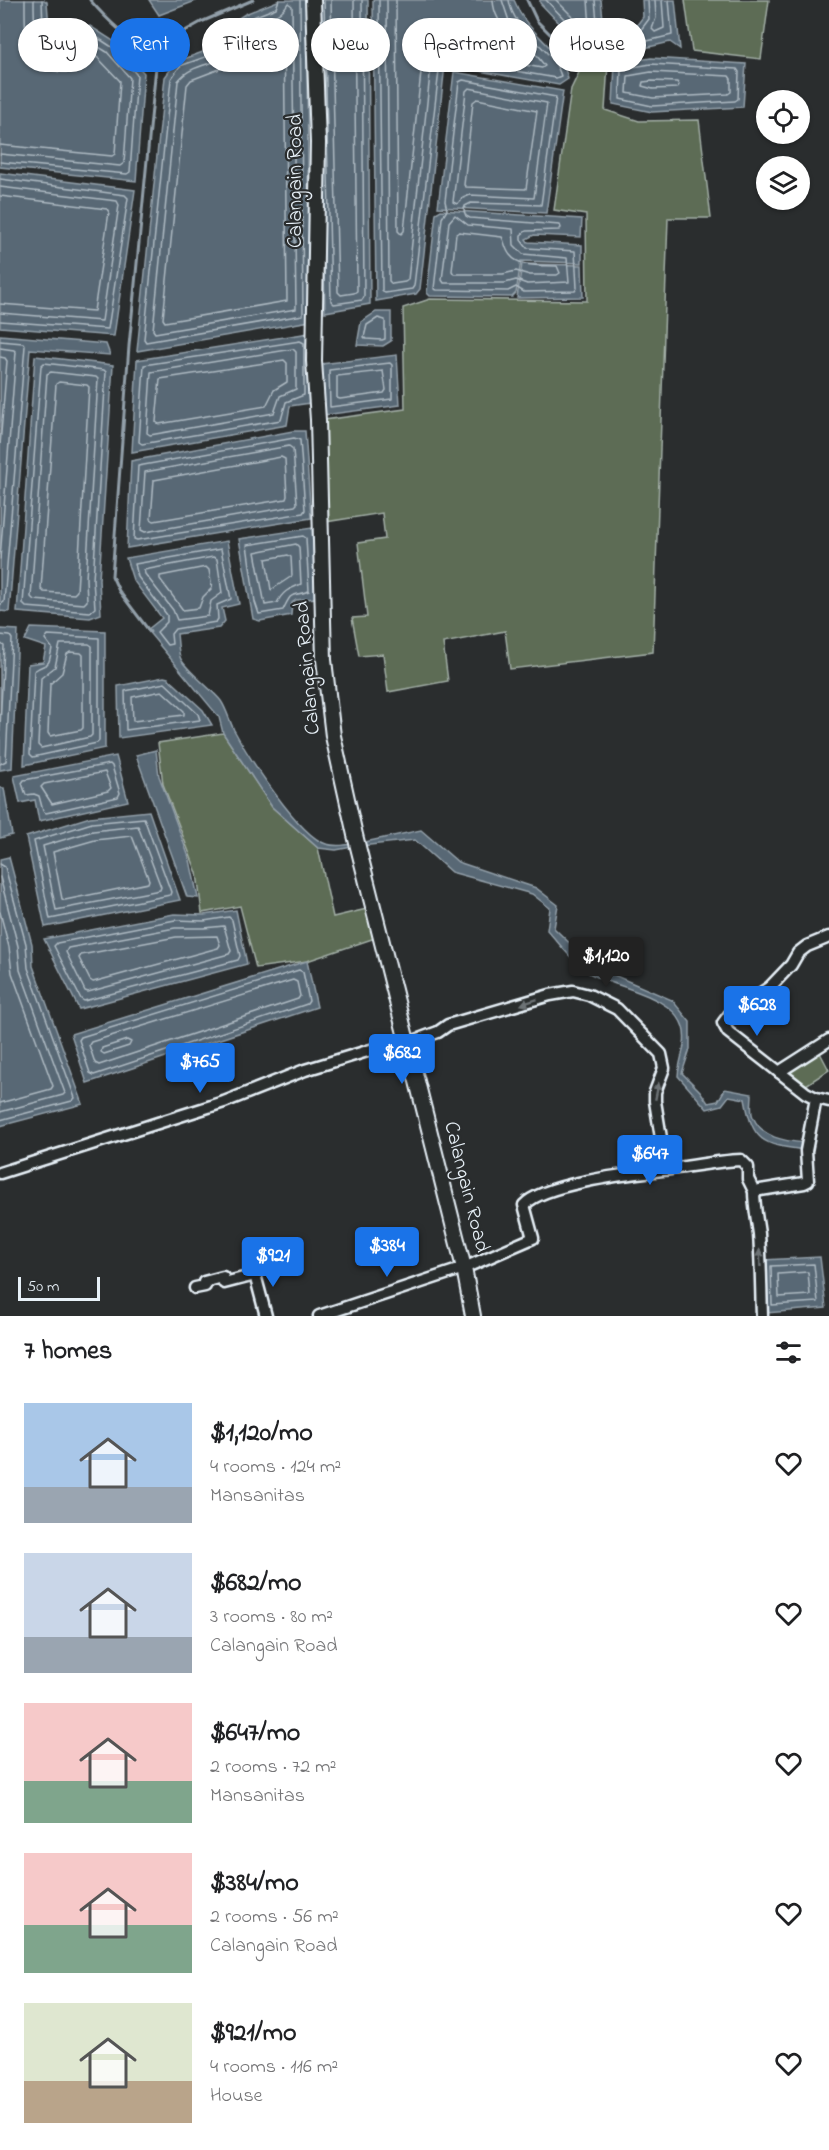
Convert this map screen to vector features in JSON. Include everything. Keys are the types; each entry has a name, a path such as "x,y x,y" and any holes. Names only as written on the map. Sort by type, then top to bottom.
{"street":[{"name":"Calangain Road","path":"313,0 318,143 314,361 318,420 324,660 333,736 356,842 464,1268 473,1316"},
{"path":"829,937 798,952 791,965 770,987 729,1015 723,1023 728,1032 806,1093 829,1101"},
{"path":"0,1173 224,1102 305,1070 438,1032 448,1025 550,995 573,991 589,995 617,1009 661,1054 664,1068 655,1092 655,1101 666,1169"},
{"path":"779,1072 829,1040"},
{"path":"754,1191 808,1181 806,1151 816,1098"},
{"path":"319,1316 464,1268 533,1238 524,1205 530,1199 572,1185 607,1177 741,1160 748,1167 748,1179 754,1191 754,1209 759,1230 762,1316"},
{"path":"195,1288 205,1286 204,1282 223,1277 224,1283 254,1271 266,1316"}],"green space":[{"path":"685,0 769,0 761,59 692,51"},
{"path":"579,72 607,72 605,110 639,121 699,120 711,218 668,218 653,652 510,669 505,631 443,643 448,681 388,692 383,654 359,656 352,618 367,617 358,543 385,539 382,513 325,522 324,420 405,409 403,308 430,299 587,301 586,215 554,210 571,89"},
{"path":"223,733 272,807 318,848 333,917 371,908 378,937 307,961 256,968 240,906 202,913 197,873 163,784 158,743"},
{"path":"818,1049 829,1070 803,1087 782,1072"}],"water":[{"path":"0,0 44,0 47,2 48,18 18,18 18,72 98,72 98,31 110,39 110,72 144,73 136,181 0,167"},
{"path":"149,0 198,0 159,15"},
{"path":"280,0 306,0 310,321 137,351 165,77 169,72 190,72 190,57 202,52 202,72 299,72 299,18 239,18"},
{"path":"318,0 368,0 368,18 318,18"},
{"path":"373,0 514,0 524,18 402,18 402,72 444,72 420,289 416,294 376,301 374,72 390,72 390,18 373,18"},
{"path":"540,0 601,0 603,18 554,18 540,3"},
{"path":"642,0 675,0 680,49 670,42 646,48 646,18 643,17"},
{"path":"537,33 549,46 549,72 566,72 568,79 559,85 485,72 537,72"},
{"path":"646,59 746,64 743,107 652,112 613,104 615,72 646,72"},
{"path":"320,72 368,72 370,304 325,312"},
{"path":"454,72 563,91 546,213 438,207"},
{"path":"0,173 135,190 114,336 0,327"},
{"path":"441,210 582,219 581,237 534,235 526,239 528,242 582,245 582,263 521,261 516,293 512,297 430,296 427,293 436,213"},
{"path":"522,264 582,265 583,297 517,298"},
{"path":"376,312 391,312 391,341 383,346 357,345 361,322"},
{"path":"310,333 310,403 290,406 287,425 132,452 137,360"},
{"path":"0,335 106,344 110,355 30,349 9,612 0,611"},
{"path":"397,355 400,405 324,415 321,364"},
{"path":"35,356 113,365 99,580 101,614 90,618 17,612"},
{"path":"293,431 305,431 311,518 127,548 131,461"},
{"path":"312,528 316,598 296,600 292,603 291,615 260,621 253,619 239,539"},
{"path":"227,541 239,604 222,608 225,621 219,628 177,634 182,662 221,701 250,758 275,794 302,826 326,844 338,846 358,843 357,846 336,850 318,848 272,807 223,733 219,717 147,630 162,618 133,580 126,558"},
{"path":"31,628 105,631 105,748 24,765 28,664 43,662 46,647 25,640"},
{"path":"0,629 18,630 12,768 0,770"},
{"path":"168,678 203,710 212,725 119,738 118,686"},
{"path":"156,750 159,776 190,860 198,898 187,897 136,755"},
{"path":"116,756 128,801 39,821 35,800 20,803 14,776"},
{"path":"0,788 4,788 12,835 0,838"},
{"path":"149,811 180,900 45,927 26,837 90,817"},
{"path":"421,830 458,862 536,888 558,905 554,928 593,966 672,1000 690,1022 690,1049 682,1073 700,1091 708,1103 718,1101 725,1089 752,1094 752,1115 762,1130 774,1137 805,1143 804,1150 779,1146 762,1139 752,1125 745,1099 729,1096 722,1105 707,1109 678,1076 684,1033 677,1016 656,1000 600,978 584,969 547,930 550,908 532,894 451,872 415,840 361,846 360,843"},
{"path":"9,857 32,944 33,966 83,1104 0,1126 0,859"},
{"path":"236,910 247,964 79,1009 44,939 174,914 204,915"},
{"path":"307,961 317,1007 87,1083 71,1034"},
{"path":"820,1257 826,1308 766,1313 763,1260"}],"waterway":[{"path":"90,0 118,29 141,47 150,52 158,46 129,346 112,576 119,591 150,632"},
{"path":"190,28 253,0"},
{"path":"527,0 537,21 549,33"}]}
